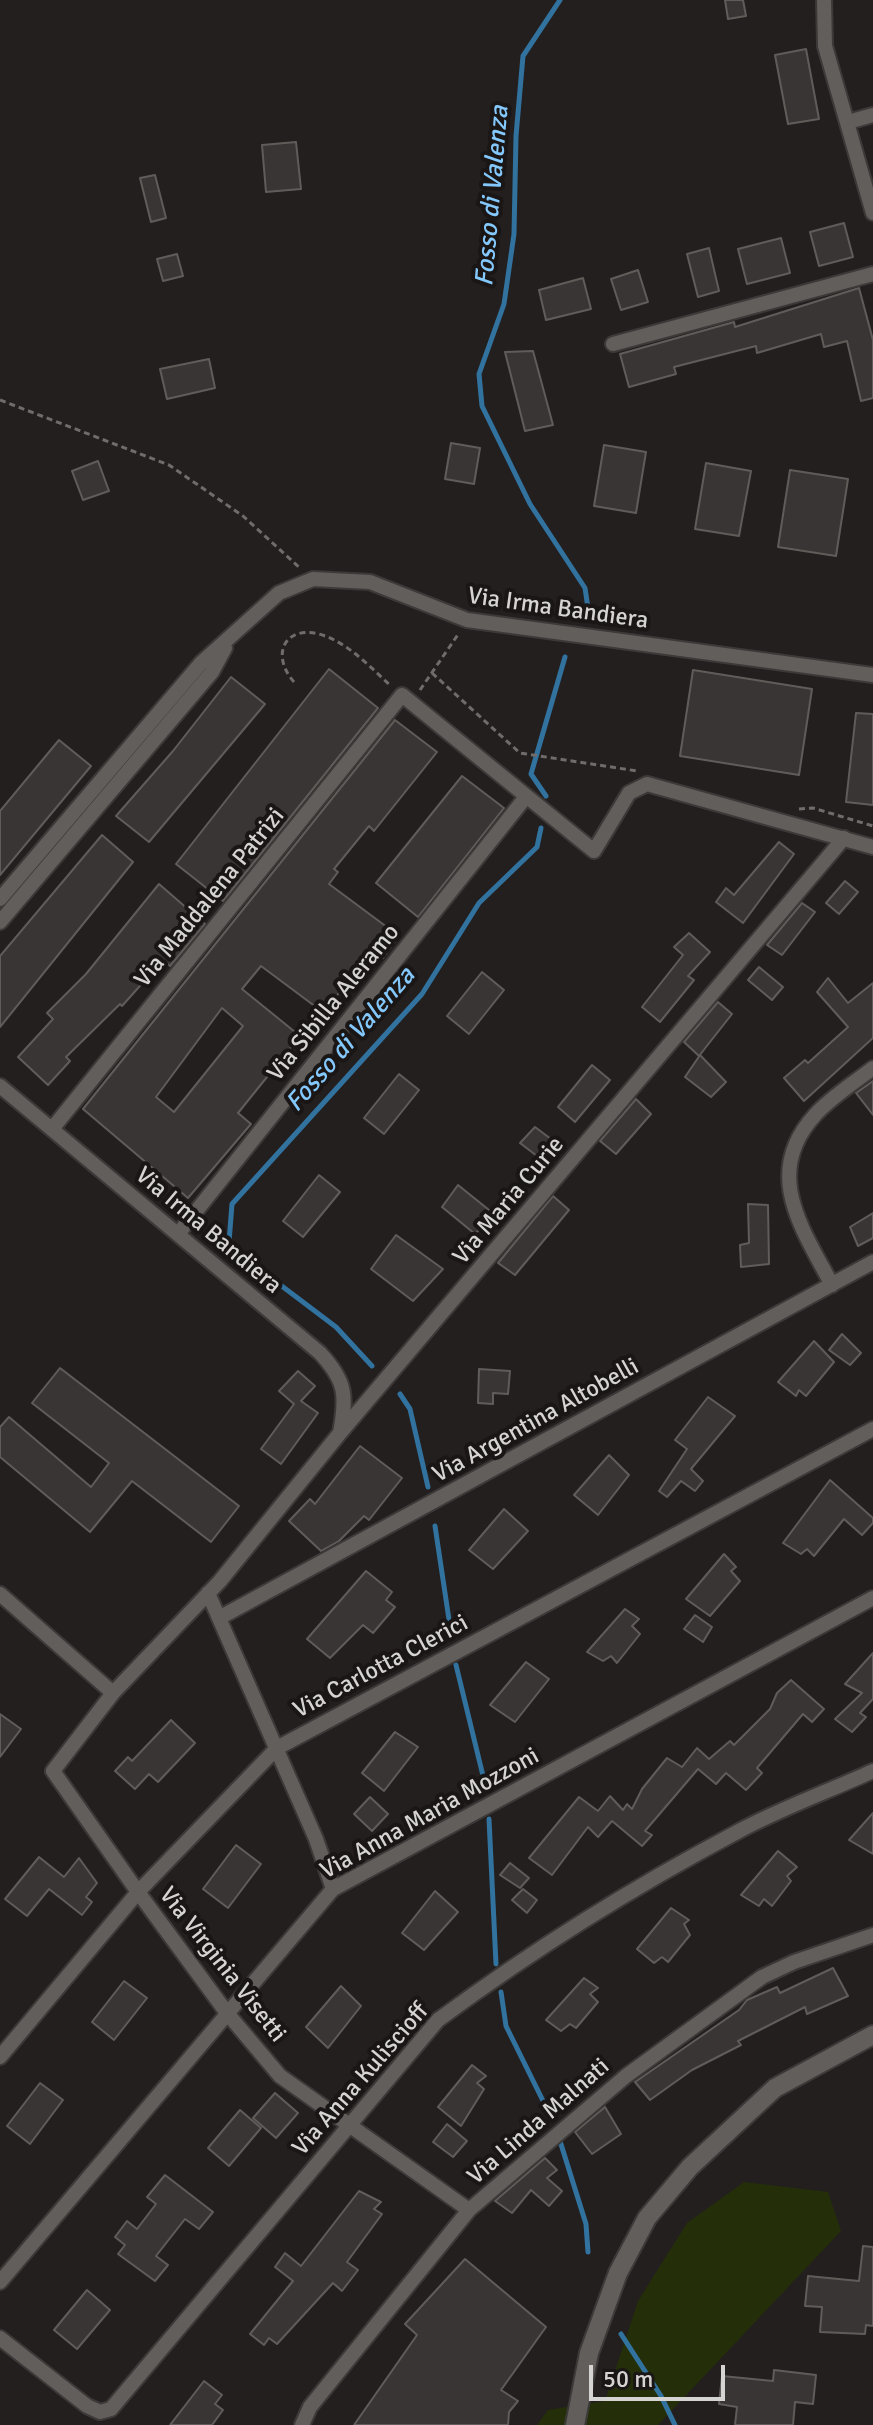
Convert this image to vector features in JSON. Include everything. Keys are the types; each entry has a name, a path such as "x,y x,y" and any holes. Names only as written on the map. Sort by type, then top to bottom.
{"street":[{"path":"824,0 825,46 873,213"},
{"path":"848,122 873,115"},
{"path":"613,344 873,274"},
{"name":"Via Irma Bandiera","path":"0,899 201,663 228,642 279,593 313,579 370,582 467,620 869,673"},
{"name":"Via Irma Bandiera","path":"0,922 212,672 228,642"},
{"path":"406,699 594,851 629,793 647,784 873,847"},
{"name":"Via Maddalena Patrizi","path":"52,1129 406,699"},
{"name":"Via Sibilla Aleramo","path":"178,1234 525,798"},
{"name":"Via Maria Curie","path":"208,1593 844,838"},
{"path":"832,1285 794,1211 789,1182 790,1156 816,1114 873,1068"},
{"name":"Via Irma Bandiera","path":"0,1086 320,1353 341,1376 345,1407 340,1433"},
{"name":"Via Argentina Altobelli","path":"219,1618 873,1262"},
{"name":"Via Carlotta Clerici","path":"0,2057 138,1892 277,1748 873,1429"},
{"path":"208,1593 316,1839 333,1889"},
{"name":"Via Virginia Visetti","path":"208,1593 113,1693 53,1771 227,2013 280,2076 469,2210"},
{"path":"0,1594 113,1693"},
{"name":"Via Anna Maria Mozzoni","path":"0,2282 333,1889 873,1598"},
{"name":"Via Anna Kuliscioff","path":"0,2338 87,2406 100,2412 111,2409 438,2020 501,1973 740,1830 873,1771"},
{"name":"Via Linda Malnati","path":"302,2425 310,2407 469,2210 626,2076 762,1977 794,1962 873,1935"},
{"path":"575,2425 594,2340 618,2273 647,2218 690,2167 775,2088 873,2035"}],"path":[{"path":"0,400 169,465 243,516 313,579"},
{"path":"294,682 284,671 283,644 294,634 314,632 348,648 406,699 432,673 467,620"},
{"path":"432,673 473,707 510,747 543,758"}],"green space":[{"path":"744,2182 828,2192 841,2231 658,2425 537,2425 548,2410 605,2401 638,2301 687,2223"}],"building":[{"path":"725,0 743,0 746,16 728,19"},
{"path":"806,49 819,119 788,124 775,55"},
{"path":"296,142 301,189 266,192 262,145"},
{"path":"155,175 166,218 151,222 140,178"},
{"path":"844,223 853,257 819,266 810,232"},
{"path":"781,238 790,273 747,284 738,249"},
{"path":"709,248 719,291 698,297 687,254"},
{"path":"177,254 183,276 163,281 157,259"},
{"path":"638,270 648,302 621,310 611,279"},
{"path":"583,278 591,309 546,320 539,290"},
{"path":"859,288 873,340 873,398 861,401 847,341 824,347 821,334 757,353 756,346 674,367 676,374 629,387 620,354 734,322 735,327"},
{"path":"533,351 553,425 525,431 505,352"},
{"path":"209,359 215,388 167,399 160,369"},
{"path":"451,443 480,448 474,484 445,479"},
{"path":"604,445 646,452 636,513 594,506"},
{"path":"98,461 109,491 83,500 72,471"},
{"path":"706,463 751,471 739,536 695,529"},
{"path":"790,470 848,479 836,556 778,547"},
{"path":"329,669 378,708 223,901 176,864"},
{"path":"693,670 812,689 799,775 680,756"},
{"path":"231,677 265,704 149,842 116,816 173,751"},
{"path":"856,713 873,714 873,805 846,802"},
{"path":"395,720 437,752 374,831 369,826 334,869 338,872 329,884 399,936 383,958 371,950 324,1013 261,966 242,989 300,1036 238,1113 251,1124 188,1198 83,1109","holes":["222,1008 243,1026 174,1112 156,1097"]},
{"path":"59,740 91,766 0,875 0,811"},
{"path":"462,776 504,808 418,917 376,883"},
{"path":"102,835 133,862 0,1027 0,956"},
{"path":"779,842 794,854 743,923 716,902 726,888 734,895"},
{"path":"845,881 858,892 839,914 826,903"},
{"path":"159,884 205,924 170,966 163,960 122,1006 120,1004 66,1057 70,1061 48,1085 18,1057 53,1019 47,1013 86,974"},
{"path":"802,903 815,912 782,955 767,945"},
{"path":"689,933 710,952 688,976 694,980 660,1022 642,1007 683,955 674,947"},
{"path":"759,967 783,987 772,1000 748,980"},
{"path":"482,972 504,990 469,1034 447,1016"},
{"path":"828,978 848,1003 873,983 873,1038 804,1101 784,1078 805,1060 808,1063 848,1027 817,992"},
{"path":"718,1002 732,1014 699,1056 684,1042"},
{"path":"700,1055 726,1082 711,1097 685,1077"},
{"path":"592,1065 610,1080 575,1122 558,1107"},
{"path":"399,1074 419,1090 384,1134 364,1118"},
{"path":"873,1081 873,1115 856,1093"},
{"path":"636,1099 651,1114 616,1154 600,1141"},
{"path":"535,1127 551,1139 537,1156 520,1143"},
{"path":"319,1175 340,1192 303,1237 283,1221"},
{"path":"458,1185 494,1214 475,1234 442,1207"},
{"path":"553,1196 569,1210 515,1275 498,1263"},
{"path":"748,1204 768,1205 769,1264 741,1267 740,1245 749,1243"},
{"path":"873,1213 873,1238 858,1246 850,1227"},
{"path":"396,1235 443,1269 413,1301 371,1269"},
{"path":"842,1334 861,1353 850,1365 829,1350"},
{"path":"814,1341 834,1362 806,1396 799,1390 796,1396 778,1382"},
{"path":"60,1368 239,1506 211,1542 132,1481 90,1532 0,1457 0,1427 9,1417 91,1487 109,1463 32,1403"},
{"path":"479,1369 510,1371 508,1394 493,1393 493,1404 478,1403"},
{"path":"298,1371 315,1386 301,1401 318,1413 281,1464 261,1449 294,1404 279,1391"},
{"path":"708,1397 735,1416 691,1469 703,1481 695,1491 681,1481 667,1497 659,1491 687,1449 675,1440"},
{"path":"360,1446 402,1478 369,1520 364,1516 339,1541 321,1551 289,1521 310,1499 315,1504"},
{"path":"609,1455 629,1475 598,1515 574,1495"},
{"path":"830,1480 873,1518 873,1523 862,1535 844,1519 814,1556 807,1549 801,1554 783,1543"},
{"path":"504,1509 528,1531 493,1569 469,1550"},
{"path":"724,1554 736,1567 731,1571 740,1581 710,1616 686,1599"},
{"path":"366,1571 392,1592 386,1600 395,1607 373,1633 363,1625 330,1658 307,1639"},
{"path":"625,1609 639,1619 632,1626 640,1634 617,1663 611,1656 603,1661 587,1652"},
{"path":"695,1615 712,1627 703,1642 684,1629"},
{"path":"873,1653 873,1699 860,1713 866,1717 852,1732 835,1719 862,1693 845,1684"},
{"path":"526,1662 549,1679 515,1722 490,1705"},
{"path":"791,1680 824,1709 812,1722 803,1714 757,1768 762,1773 746,1790 726,1773 716,1784 698,1769 645,1831 652,1835 642,1846 612,1821 598,1837 588,1827 552,1875 529,1858 579,1797 598,1811 610,1796 623,1810 627,1804 632,1809 642,1789 667,1758 682,1767 697,1748 709,1759 730,1741 734,1745 770,1709 777,1693"},
{"path":"0,1714 21,1729 0,1757"},
{"path":"171,1720 195,1743 158,1782 149,1774 135,1789 115,1771 128,1757 132,1761"},
{"path":"395,1732 418,1747 384,1791 362,1773"},
{"path":"370,1797 388,1814 372,1831 354,1814"},
{"path":"873,1813 873,1854 849,1840"},
{"path":"236,1845 261,1864 228,1908 203,1889"},
{"path":"778,1851 797,1867 787,1876 791,1881 772,1906 764,1899 759,1906 741,1895"},
{"path":"39,1857 64,1877 79,1858 97,1883 86,1897 92,1902 82,1915 49,1889 27,1916 5,1899"},
{"path":"510,1863 529,1878 520,1888 500,1875"},
{"path":"523,1889 537,1900 527,1913 512,1900"},
{"path":"435,1891 458,1912 424,1950 402,1933"},
{"path":"671,1908 689,1920 684,1924 690,1935 668,1962 662,1957 654,1963 637,1949"},
{"path":"833,1968 848,1996 807,2014 805,2007 738,2041 741,2045 692,2070 650,2100 635,2082 739,2010 747,2000 777,1987 780,1993"},
{"path":"584,1978 598,1988 590,1994 598,2002 576,2028 570,2024 561,2031 546,2020"},
{"path":"124,1981 147,1998 114,2040 92,2022"},
{"path":"341,1986 361,2006 328,2048 306,2027"},
{"path":"472,2065 486,2076 477,2083 484,2089 461,2126 438,2107"},
{"path":"40,2083 63,2100 30,2144 7,2126"},
{"path":"275,2093 298,2113 276,2138 253,2118"},
{"path":"605,2107 621,2134 592,2154 575,2132"},
{"path":"240,2110 261,2128 229,2166 208,2148"},
{"path":"447,2124 467,2141 453,2157 433,2142"},
{"path":"545,2158 557,2170 547,2178 562,2191 549,2206 531,2190 512,2213 495,2201"},
{"path":"165,2175 213,2212 199,2229 185,2219 156,2256 168,2265 155,2281 118,2254 125,2245 115,2237 127,2221 137,2229 156,2204 147,2197"},
{"path":"359,2191 381,2202 374,2209 382,2214 347,2262 358,2270 342,2291 333,2283 277,2344 269,2338 264,2345 250,2334 293,2281 275,2267 285,2253 301,2266"},
{"path":"863,2246 873,2247 873,2326 866,2325 865,2334 820,2332 822,2307 805,2306 808,2276 859,2281"},
{"path":"465,2259 546,2327 501,2390 518,2401 509,2412 508,2425 354,2425 417,2335 405,2324"},
{"path":"87,2290 110,2310 77,2349 54,2330"},
{"path":"774,2370 816,2375 813,2404 795,2402 793,2425 735,2425 737,2407 719,2404 722,2376 773,2381"},
{"path":"204,2381 222,2395 215,2404 223,2410 212,2425 170,2425"}],"waterway":[{"name":"Fosso di Valenza","path":"560,0 523,56 516,136 514,234 504,304 479,374 482,406 530,504 585,588 589,615"},
{"name":"Fosso di Valenza","path":"546,796 531,774 565,657"},
{"name":"Fosso di Valenza","path":"229,1242 232,1204 422,994 479,903 537,847 541,828"},
{"name":"Fosso di Valenza","path":"254,1265 336,1327 372,1366"},
{"name":"Fosso di Valenza","path":"400,1394 410,1409 428,1487"},
{"name":"Fosso di Valenza","path":"435,1526 451,1633"},
{"name":"Fosso di Valenza","path":"456,1665 485,1784"},
{"name":"Fosso di Valenza","path":"489,1819 496,1964"},
{"name":"Fosso di Valenza","path":"501,1992 506,2026 552,2119"},
{"name":"Fosso di Valenza","path":"560,2141 586,2224 588,2252"},
{"name":"Fosso di Valenza","path":"621,2334 661,2396 675,2425"}]}
